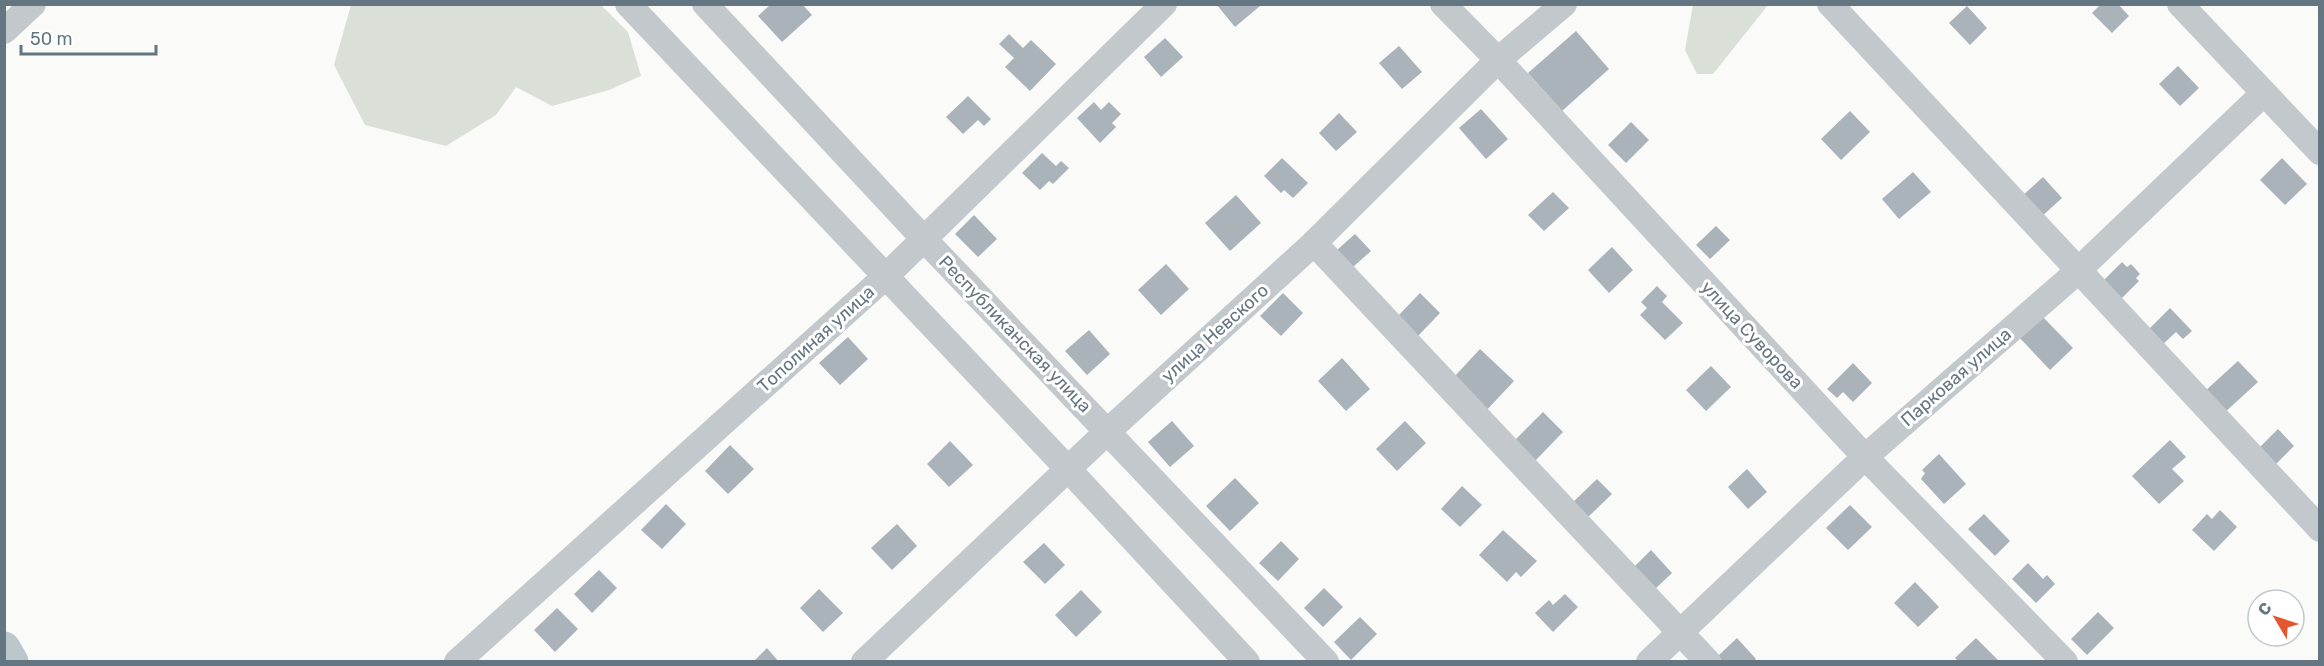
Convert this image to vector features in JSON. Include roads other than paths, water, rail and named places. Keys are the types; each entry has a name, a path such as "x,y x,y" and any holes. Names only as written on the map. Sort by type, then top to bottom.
{"street":[{"path":"4,31 33,4"},
{"path":"628,4 1068,469 1247,662"},
{"name":"Республиканская улица","path":"705,4 923,238 1326,662"},
{"name":"Тополиная улица","path":"458,662 885,277 1164,4"},
{"name":"улица Суворова","path":"1443,4 1498,60 1864,457 2065,662"},
{"name":"улица Невского","path":"864,662 1108,431 1314,243 1498,60 1564,4"},
{"path":"1830,4 2319,529"},
{"path":"2181,4 2319,152"},
{"name":"Парковая улица","path":"1649,662 1864,457 2077,271 2264,93"},
{"path":"1314,243 1708,662"}],"waterway":[{"path":"4,648 12,662"}]}
